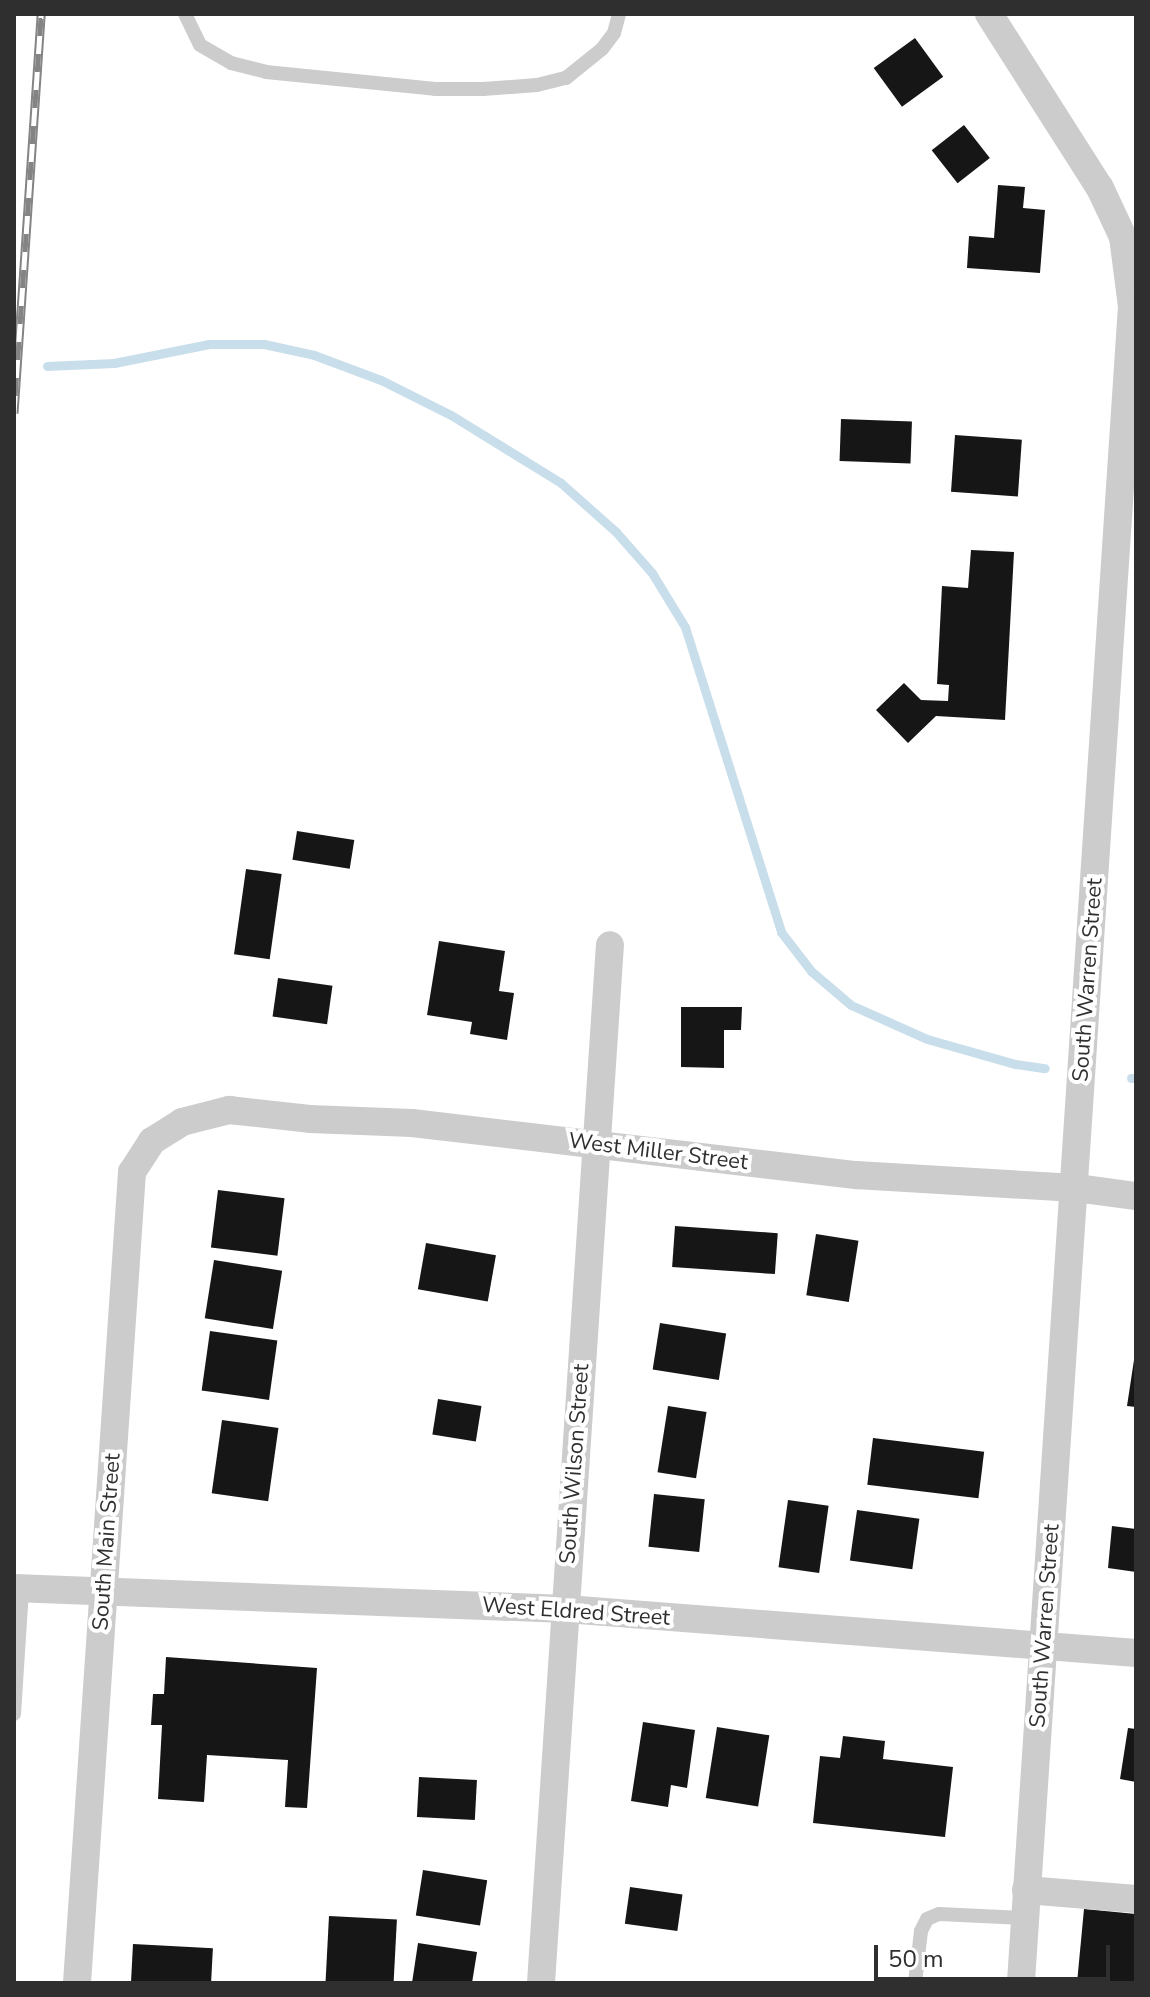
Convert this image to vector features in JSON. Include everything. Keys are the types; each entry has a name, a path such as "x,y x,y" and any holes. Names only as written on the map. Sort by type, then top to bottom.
{"street":[{"name":"South Warren Street","path":"989,14 1100,188 1123,237 1132,306 1129,476 1021,1983"},
{"name":"South Wilson Street","path":"542,1983 610,945"},
{"name":"West Miller Street","path":"182,1122 229,1110 310,1119 412,1123 856,1175 1076,1188 1136,1196"},
{"name":"South Main Street","path":"77,1983 132,1172 152,1141 182,1122"},
{"name":"West Eldred Street","path":"18,1588 566,1609 1136,1653"},
{"path":"1026,1890 1136,1899"}],"lane":[{"path":"185,14 200,45 231,63 266,72 451,89 514,88 566,78 602,49 614,33 619,14"},
{"path":"14,1714 18,1588"},
{"path":"915,1983 921,1931 927,1919 939,1914 1024,1918"}],"building":[{"path":"915,38 943,77 902,107 874,68"},
{"path":"964,125 990,158 958,183 932,150"},
{"path":"998,185 1025,187 1023,208 1045,210 1040,273 967,268 969,236 994,238"},
{"path":"841,419 912,421 910,463 840,461"},
{"path":"955,435 1022,440 1018,497 951,492"},
{"path":"971,550 1014,552 1005,720 936,716 908,743 876,710 904,683 921,700 948,701 949,685 937,684 942,586 968,588"},
{"path":"297,831 354,840 350,869 292,860"},
{"path":"246,869 282,874 270,959 234,954"},
{"path":"439,941 505,951 499,991 514,993 507,1040 470,1034 472,1022 427,1015"},
{"path":"278,978 332,986 327,1024 273,1017"},
{"path":"681,1007 742,1007 741,1030 724,1030 724,1068 681,1067"},
{"path":"218,1190 285,1198 277,1256 211,1248"},
{"path":"675,1226 778,1233 775,1274 672,1267"},
{"path":"816,1234 858,1241 849,1302 806,1295"},
{"path":"426,1243 496,1255 488,1302 418,1289"},
{"path":"214,1260 282,1271 273,1329 205,1318"},
{"path":"660,1323 726,1333 719,1380 653,1369"},
{"path":"210,1331 277,1340 269,1400 202,1390"},
{"path":"1136,1360 1136,1407 1127,1406"},
{"path":"438,1399 481,1406 476,1441 432,1435"},
{"path":"668,1406 707,1412 696,1478 658,1472"},
{"path":"222,1420 278,1428 268,1501 212,1493"},
{"path":"873,1438 984,1452 978,1498 867,1485"},
{"path":"654,1494 705,1499 699,1552 648,1547"},
{"path":"788,1500 829,1506 819,1573 779,1567"},
{"path":"857,1510 919,1519 912,1569 850,1561"},
{"path":"1112,1526 1136,1529 1136,1572 1108,1568"},
{"path":"166,1657 317,1668 307,1808 285,1807 288,1760 207,1755 204,1802 158,1799 162,1725 151,1725 153,1694 164,1694"},
{"path":"643,1722 695,1730 687,1788 671,1785 668,1807 631,1801"},
{"path":"717,1727 769,1735 758,1806 706,1798"},
{"path":"1128,1728 1136,1729 1136,1782 1120,1779"},
{"path":"843,1736 885,1741 883,1759 953,1767 945,1837 813,1823 820,1756 840,1758"},
{"path":"419,1777 477,1780 475,1820 417,1817"},
{"path":"423,1870 487,1880 480,1926 416,1915"},
{"path":"630,1887 682,1894 677,1931 625,1924"},
{"path":"1084,1909 1136,1914 1136,1983 1077,1983"},
{"path":"329,1916 397,1920 394,1983 325,1983"},
{"path":"418,1943 477,1952 472,1983 412,1983"},
{"path":"133,1944 213,1948 211,1983 131,1983"}],"waterway":[{"path":"47,366 114,363 209,344 264,344 314,355 381,380 451,415 561,483 616,532 652,573 685,627 781,932 811,971 851,1005 927,1039 1015,1064 1045,1068"},
{"path":"1131,1078 1136,1078"}],"railway":[{"path":"14,413 41,14"}]}
